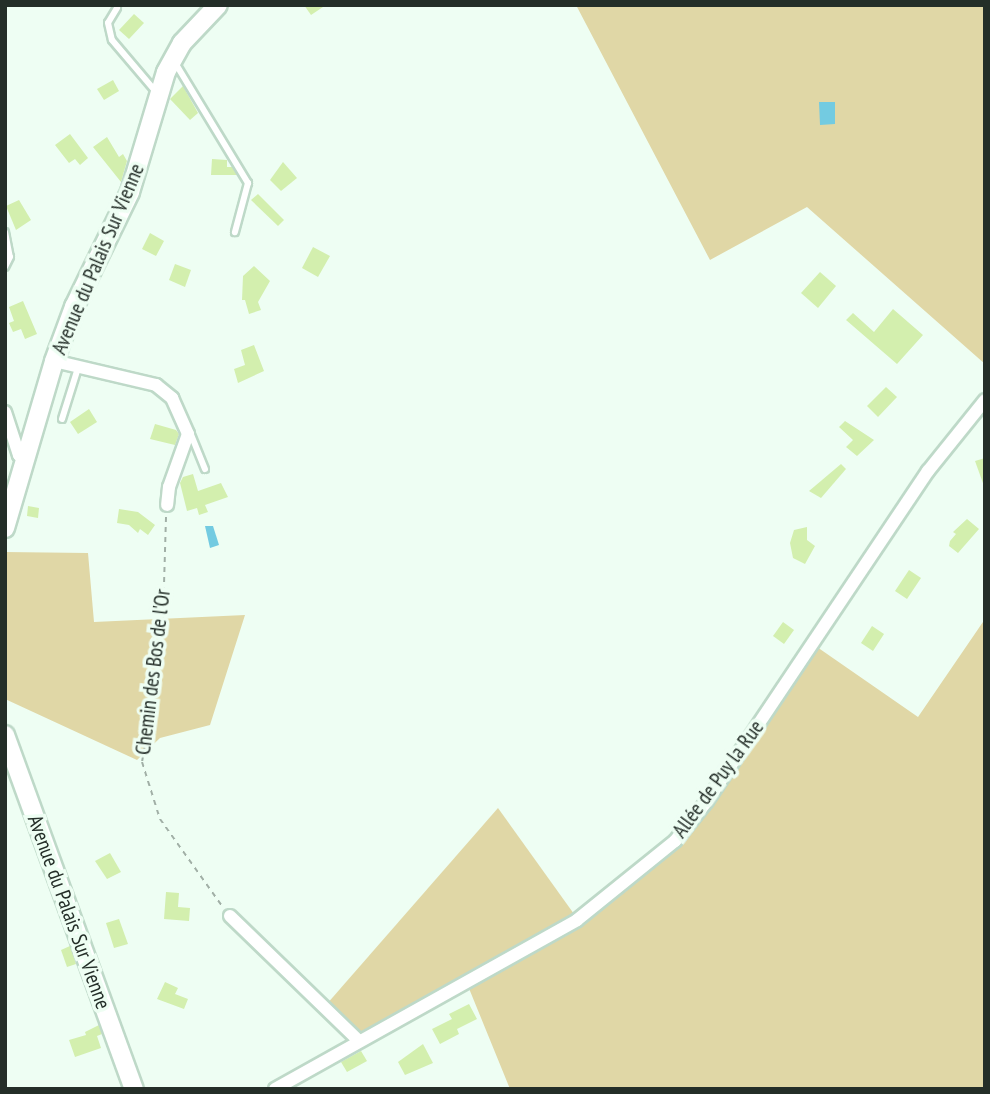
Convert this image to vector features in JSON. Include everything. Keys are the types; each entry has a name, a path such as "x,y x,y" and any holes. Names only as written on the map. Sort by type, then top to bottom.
{"main road":[{"name":"Avenue du Palais Sur Vienne","path":"5,528 54,361 74,307 134,183 159,94 173,59 194,29 218,5"},
{"name":"Avenue du Palais Sur Vienne","path":"6,739 134,1089"}],"street":[{"path":"54,361 145,381 165,390 187,427 185,445 169,487 167,505"},
{"name":"Allée de Puy la Rue","path":"275,1089 291,1085 359,1041 577,920 675,841 707,801 928,471 985,400"},
{"path":"5,412 17,452 26,460"},
{"path":"230,916 359,1041"}],"lane":[{"path":"117,8 108,23 112,40 144,81 159,94"},
{"path":"173,59 248,183 235,232"},
{"path":"5,232 10,257 5,267"},
{"path":"62,419 78,368"},
{"path":"187,427 205,469"}],"path":[{"name":"Chemin des Bos de l'Or","path":"167,505 163,617 157,677 142,762 160,819 230,916"}],"shaded area":[{"path":"576,5 985,5 985,364 807,207 710,260"},
{"path":"5,552 88,553 94,622 245,615 210,725 160,738 137,760 5,699"},
{"path":"985,619 985,1089 510,1089 468,986 581,924 682,843 817,647 918,717"},
{"path":"498,808 574,914 359,1036 326,1005"}],"water":[{"path":"819,102 835,102 835,124 820,125"},
{"path":"205,526 213,526 219,545 210,548"}],"building":[{"path":"304,5 326,5 311,15"},
{"path":"134,14 144,23 129,39 119,30"},
{"path":"113,80 119,91 104,100 97,89"},
{"path":"183,86 198,113 190,120 170,99"},
{"path":"70,134 88,158 80,165 75,159 69,163 55,145"},
{"path":"107,137 119,157 123,154 127,161 121,182 93,147"},
{"path":"212,159 227,160 227,167 232,167 237,175 211,175"},
{"path":"283,162 297,178 281,191 270,180"},
{"path":"258,194 284,220 278,226 251,200"},
{"path":"19,200 31,220 16,230 6,206"},
{"path":"150,233 164,241 156,256 142,249"},
{"path":"313,247 330,256 318,277 302,268"},
{"path":"175,264 191,270 185,287 169,280"},
{"path":"254,266 270,281 258,302 261,310 249,314 245,300 242,300 243,276"},
{"path":"820,272 836,286 818,308 801,293"},
{"path":"23,301 37,334 25,339 21,329 13,332 9,323 14,321 9,307"},
{"path":"893,309 923,335 897,364 846,320 853,313 874,332"},
{"path":"254,345 264,371 238,383 234,369 245,365 241,350"},
{"path":"886,387 897,397 878,417 867,406"},
{"path":"89,409 97,422 78,434 70,422"},
{"path":"845,421 874,440 857,456 846,447 853,440 839,427"},
{"path":"155,424 176,430 179,434 175,445 150,439"},
{"path":"985,458 985,486 984,486 975,461"},
{"path":"841,464 846,469 821,498 809,491"},
{"path":"193,474 198,491 221,483 228,497 205,505 208,512 199,515 197,508 187,511 180,483 183,477"},
{"path":"28,506 39,508 38,518 27,516"},
{"path":"119,509 138,512 155,525 148,535 140,529 138,533 129,525 117,523"},
{"path":"967,519 979,529 958,553 949,546 950,541 956,534 953,532"},
{"path":"807,527 807,540 815,546 805,564 793,558 790,543 794,530"},
{"path":"909,570 921,578 907,599 895,591"},
{"path":"783,622 794,630 784,644 773,636"},
{"path":"872,626 884,634 873,651 861,643"},
{"path":"110,853 121,872 107,879 95,861"},
{"path":"166,892 179,893 178,907 190,908 189,921 164,919"},
{"path":"119,919 128,944 114,948 106,923"},
{"path":"70,946 76,964 67,967 61,950"},
{"path":"165,982 178,988 175,994 188,999 184,1009 157,999"},
{"path":"469,1004 477,1019 457,1029 459,1034 440,1044 432,1029 452,1019 449,1014"},
{"path":"99,1025 102,1034 97,1036 101,1048 75,1057 69,1040 86,1035 85,1032"},
{"path":"423,1044 433,1063 405,1075 398,1062"},
{"path":"361,1051 367,1061 347,1072 341,1062"}]}
